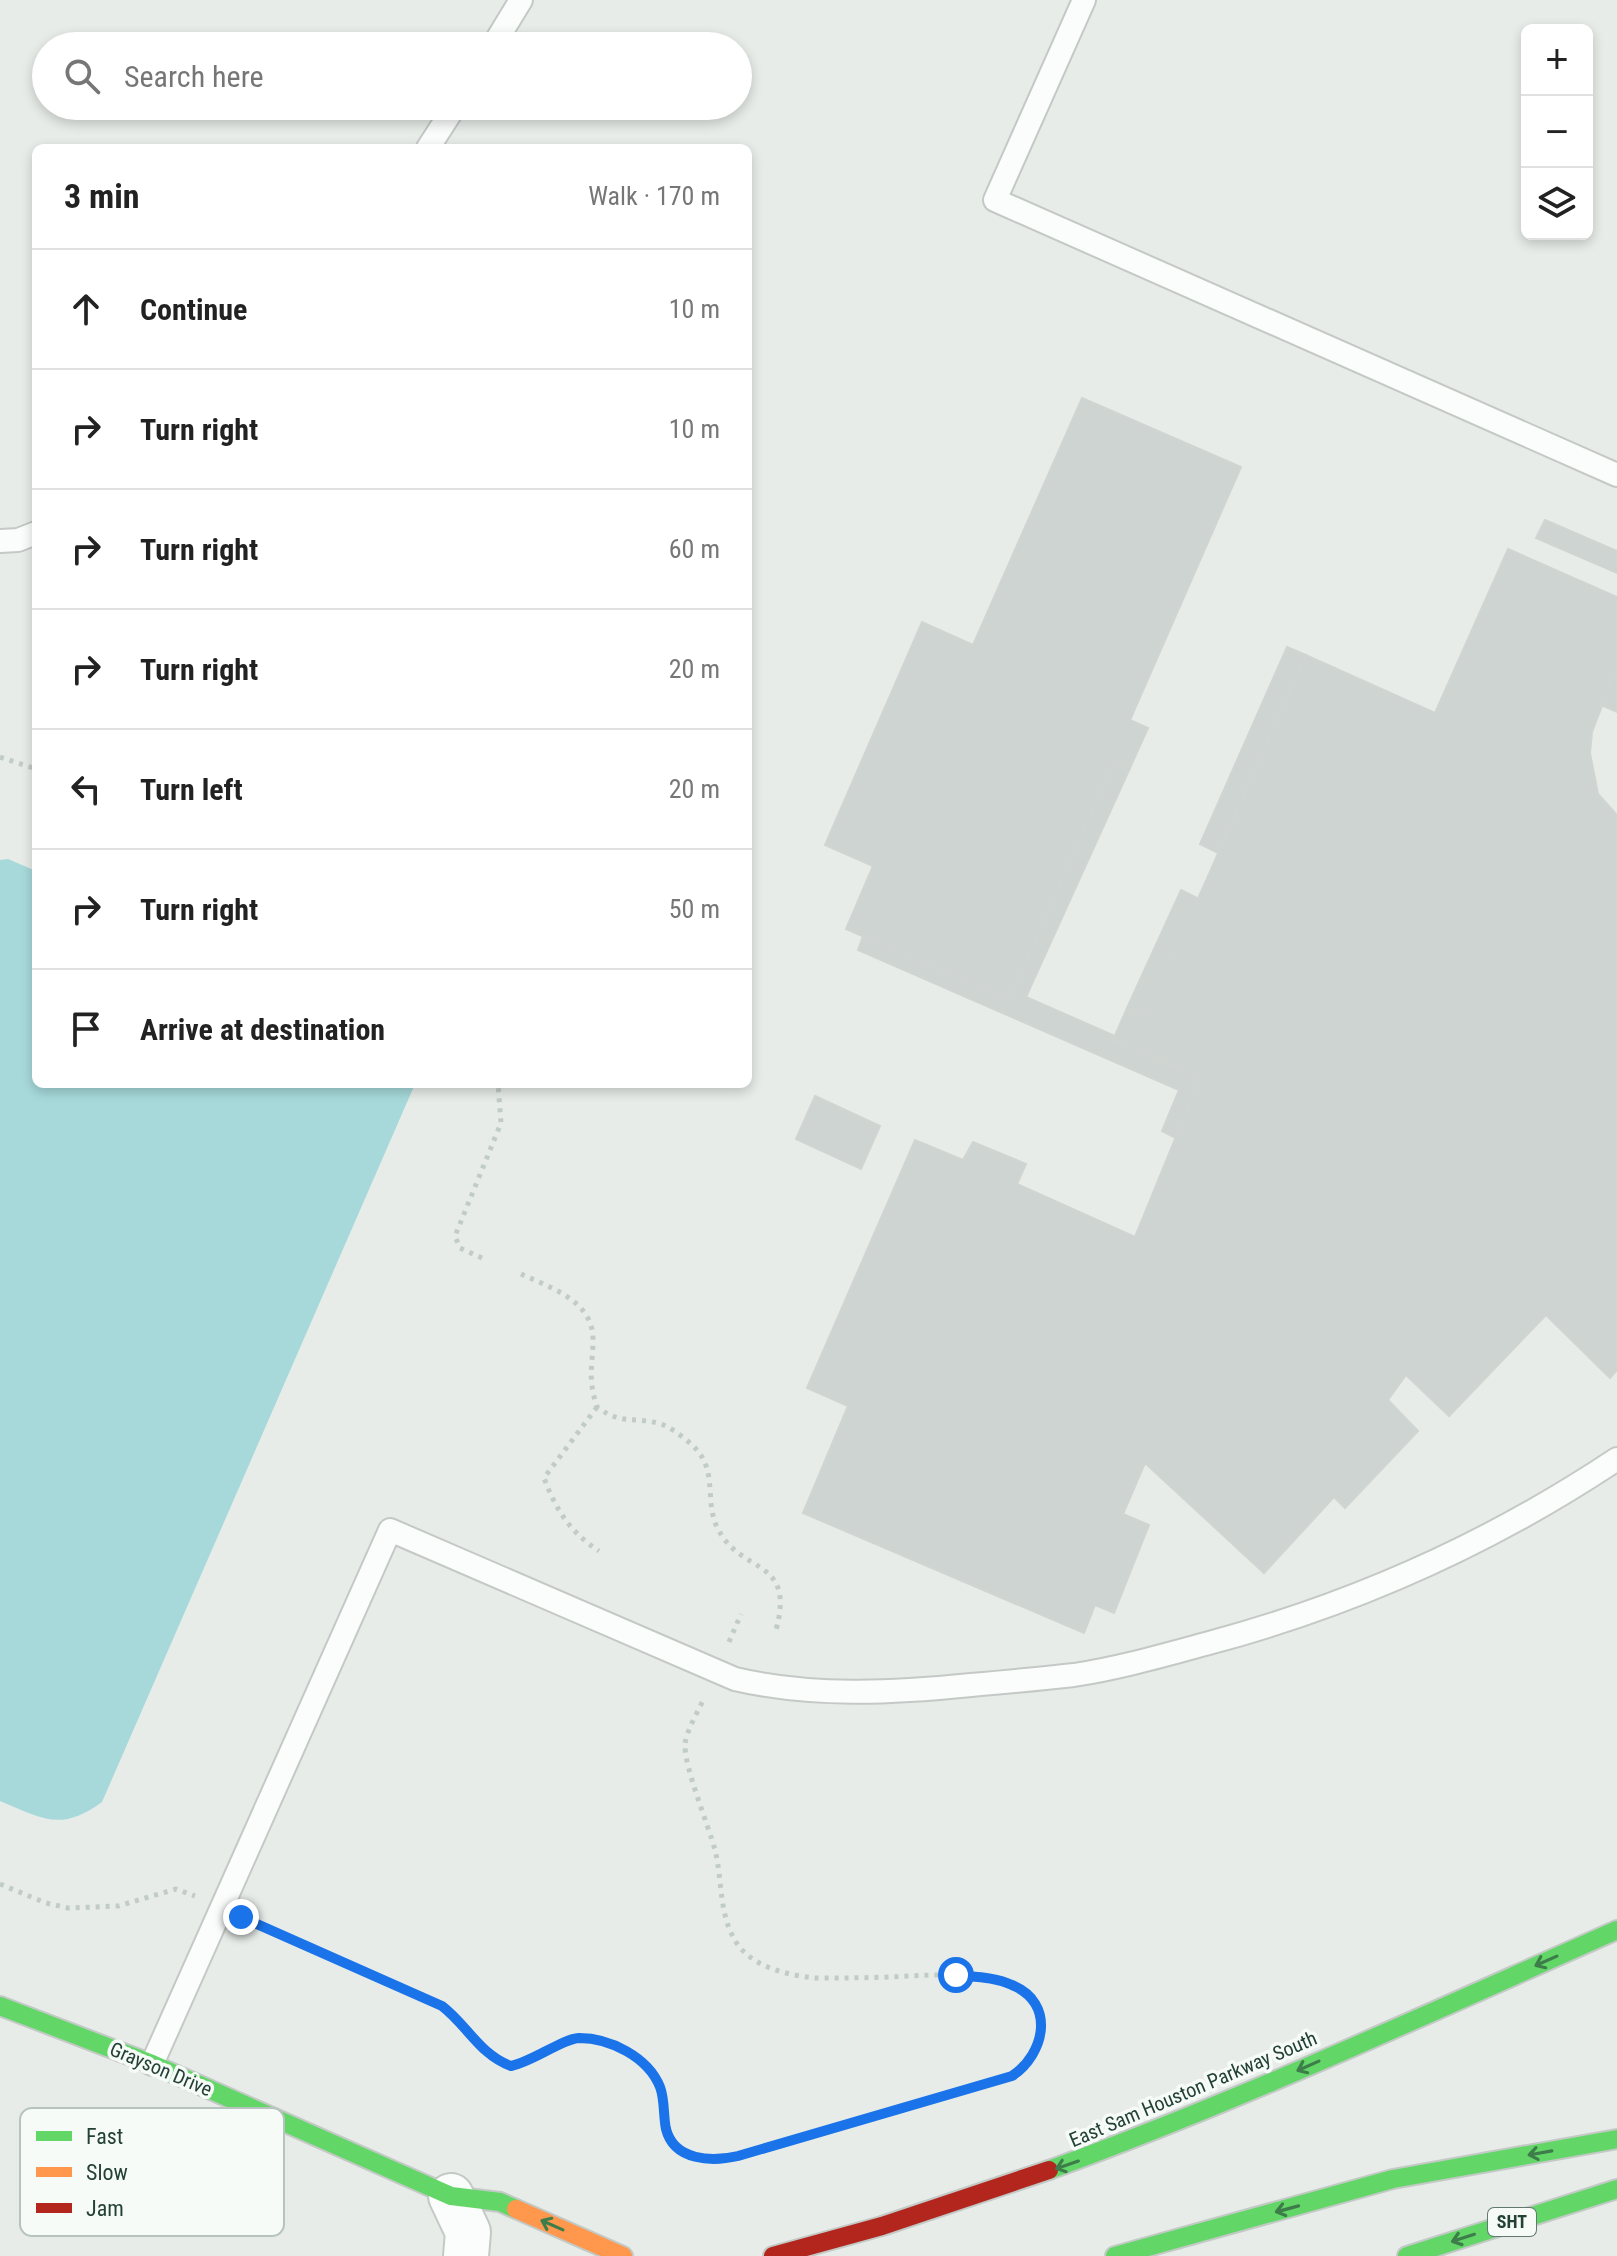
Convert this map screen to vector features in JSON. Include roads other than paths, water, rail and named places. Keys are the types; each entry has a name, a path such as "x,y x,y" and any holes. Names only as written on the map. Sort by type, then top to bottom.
{"main road":[{"name":"East Sam Houston Parkway South","path":"773,2256 838,2240 1092,2156 1245,2093 1617,1930"},
{"name":"Grayson Drive","path":"0,2006 152,2064 252,2108"},
{"name":"Grayson Drive","path":"284,2122 451,2196 500,2202 623,2256"},
{"path":"1115,2256 1393,2179 1617,2139"},
{"name":"SHT","path":"1407,2256 1617,2189"}],"street":[{"path":"451,2196 468,2232 466,2256"}],"lane":[{"path":"502,32 521,0"},
{"path":"1084,0 995,200 1617,475"},
{"path":"431,144 446,120"},
{"path":"0,541 18,540 32,535"},
{"path":"152,2064 390,1530 735,1679 758,1685 814,1691 894,1691 1075,1675 1148,1660 1268,1627 1343,1602 1470,1547 1520,1521 1617,1459"}],"water":[{"path":"8,859 32,869 32,1088 413,1088 102,1802 63,1820 40,1817 0,1801 0,860"}]}
